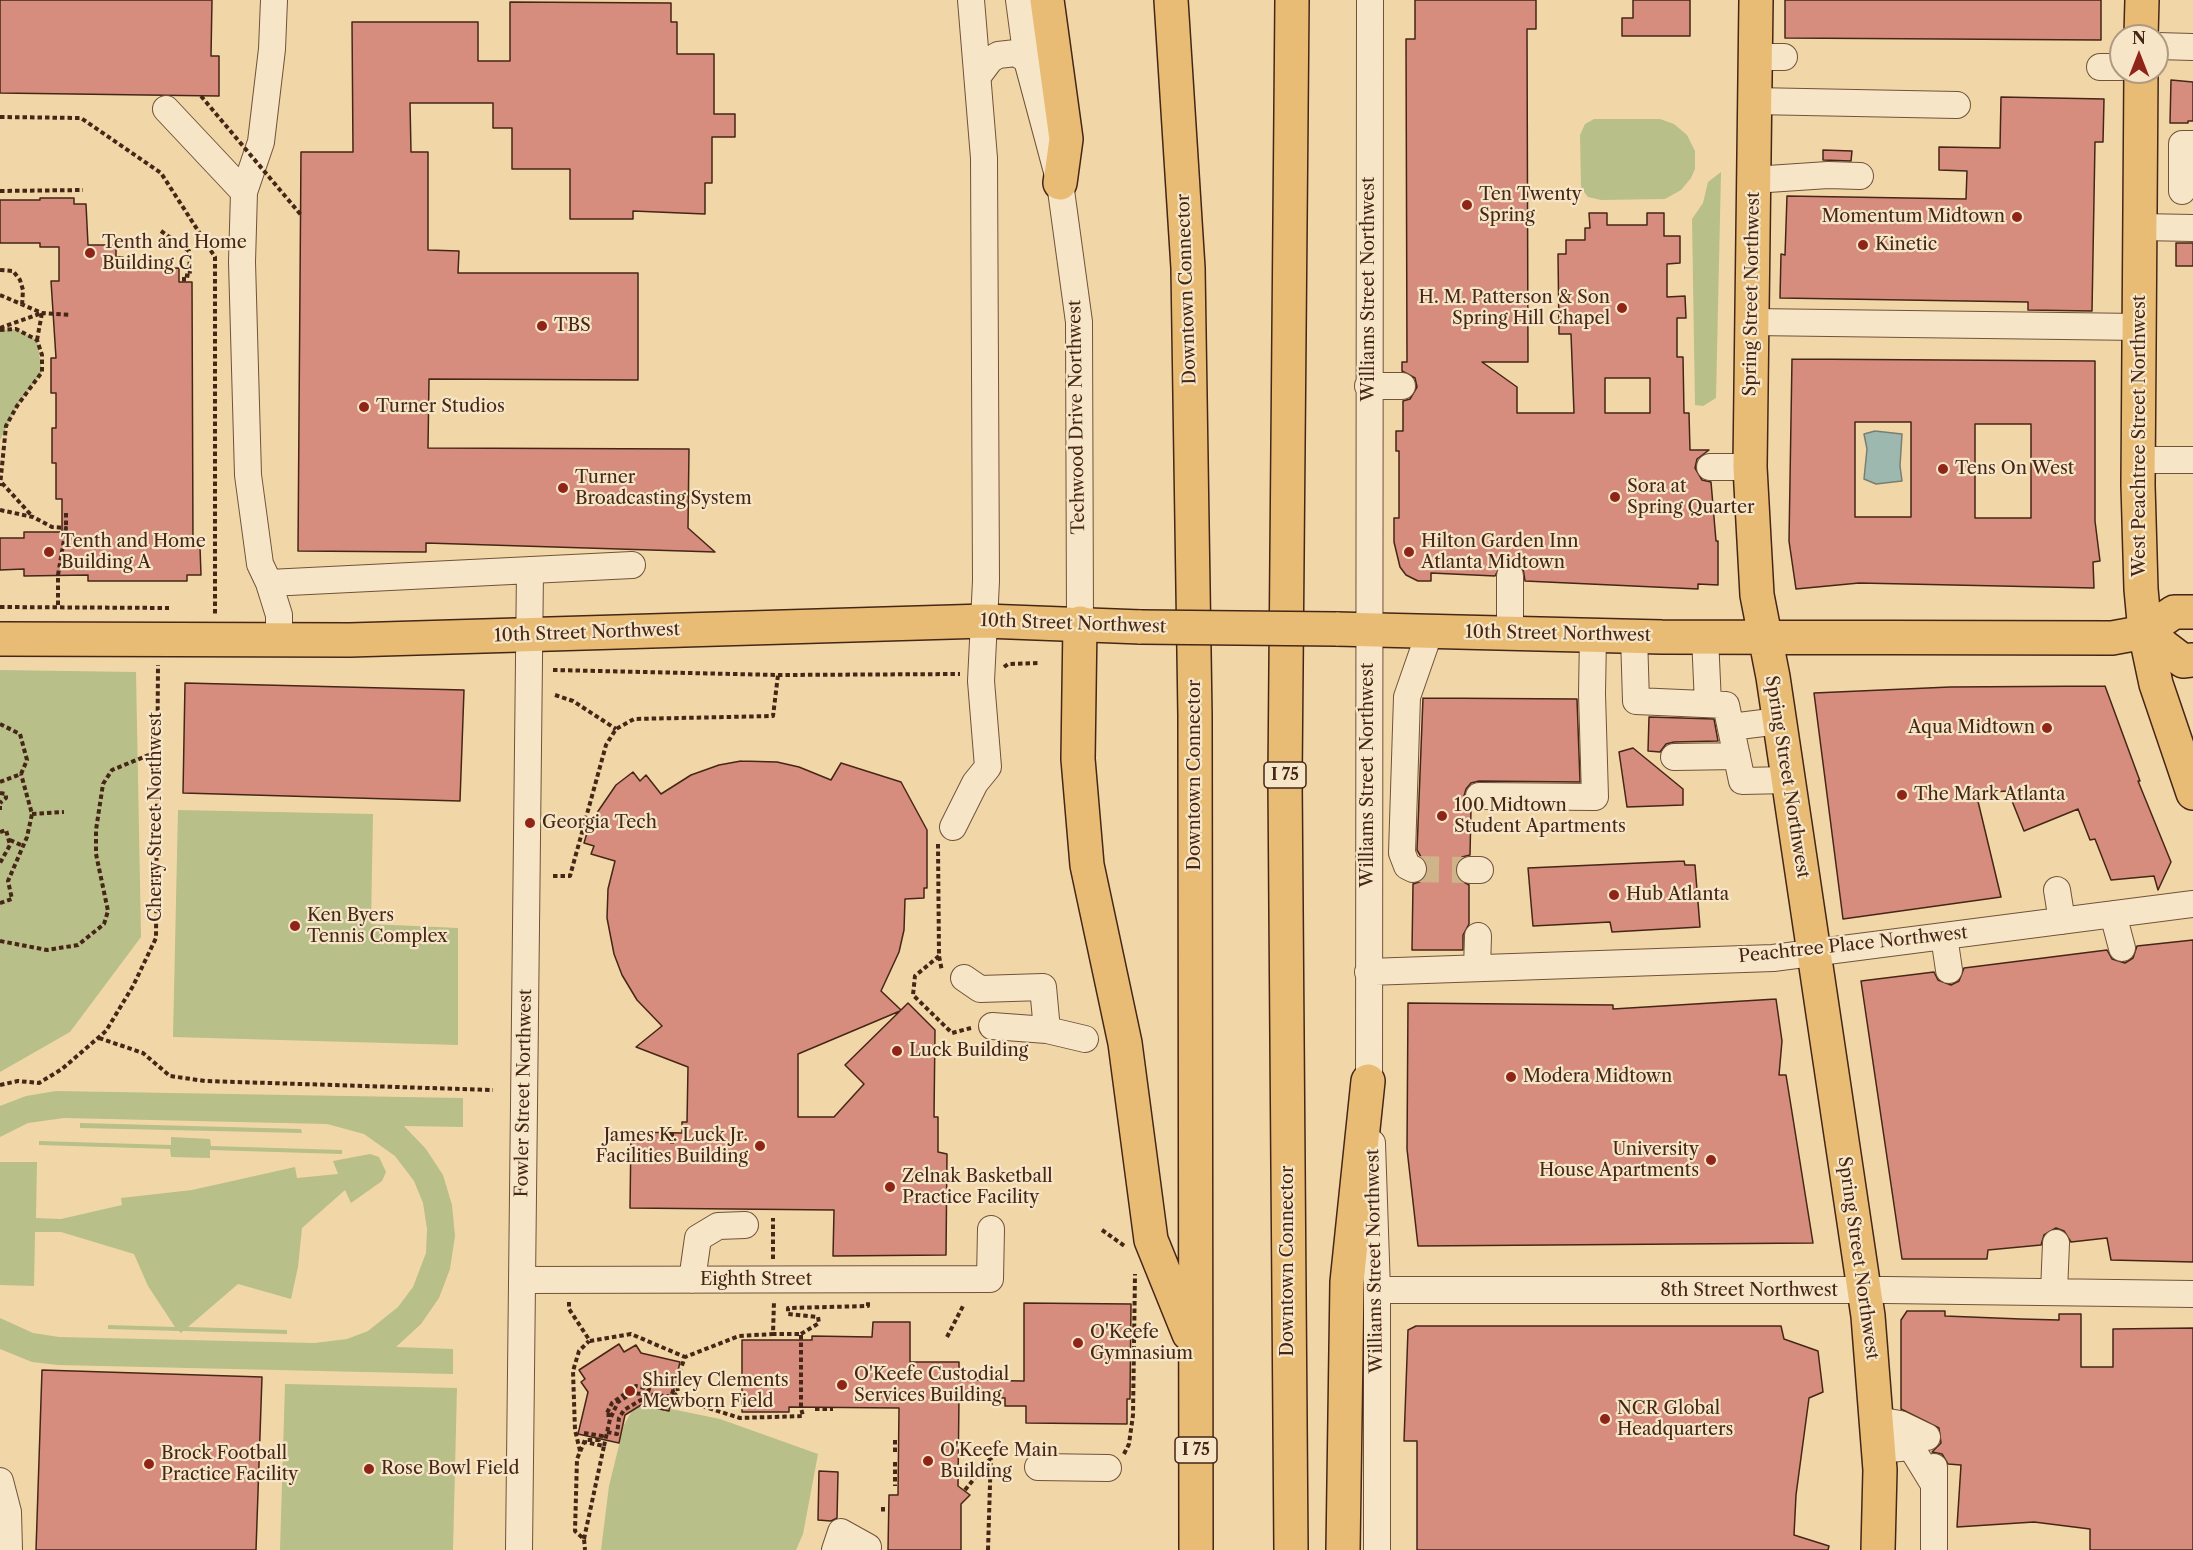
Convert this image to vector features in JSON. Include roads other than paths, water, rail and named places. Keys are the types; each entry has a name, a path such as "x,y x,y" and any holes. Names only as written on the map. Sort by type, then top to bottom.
{"main road":[{"path":"1047,0 1066,139 1060,183"},
{"name":"Downtown Connector","path":"1171,0 1188,267 1195,716 1196,1550"},
{"name":"Downtown Connector","path":"1291,1550 1285,767 1292,0"},
{"name":"Spring Street Northwest","path":"1756,0 1769,57 1754,101 1750,467 1757,595 1788,780 1863,1290 1878,1435 1878,1550"},
{"path":"2141,24 2142,0"},
{"name":"West Peachtree Street Northwest","path":"2141,84 2139,460 2141,589 2145,632 2156,684 2191,780"},
{"path":"2193,612 2174,612 2145,632 2183,661 2193,660"},
{"name":"10th Street Northwest","path":"0,639 216,640 529,636 794,625 985,621 1141,627 1705,637 2112,638 2145,632"},
{"path":"1080,623 1078,759 1087,865 1125,1042 1151,1240 1195,1350"},
{"path":"1343,1550 1347,1282 1368,1081"}],"street":[{"path":"274,0 272,49 261,142 244,192 242,262 248,475 260,564 269,583 279,615 279,639"},
{"path":"945,830 988,767 981,681 985,621 984,159 971,0"},
{"name":"Techwood Drive Northwest","path":"1019,0 1027,60 1060,183 1079,322 1080,623"},
{"name":"Williams Street Northwest","path":"1370,0 1368,1081 1375,1182 1377,1550"},
{"path":"2169,46 2193,46"},
{"path":"978,76 990,60 998,55 1016,54 1027,60"},
{"path":"1754,101 1958,105"},
{"path":"166,109 244,192"},
{"path":"2182,191 2182,144 2193,144"},
{"path":"1754,180 1828,175 1860,176"},
{"path":"2140,227 2193,228"},
{"path":"1752,322 2140,327"},
{"path":"1368,386 1402,386"},
{"path":"2139,460 2193,460"},
{"path":"1710,467 1750,467"},
{"path":"269,583 632,565"},
{"name":"Fowler Street Northwest","path":"519,1550 530,570"},
{"path":"1510,576 1510,633"},
{"path":"1413,869 1407,866 1402,853 1407,697 1430,631"},
{"path":"1479,796 1595,797 1593,635"},
{"path":"1634,636 1636,701 1726,705 1743,781 1788,780"},
{"path":"1705,637 1708,704"},
{"path":"1731,727 1779,721"},
{"path":"1674,758 1737,756"},
{"path":"2057,890 2062,921"},
{"name":"Peachtree Place Northwest","path":"1368,972 1773,958 2193,904"},
{"path":"2113,914 2122,948"},
{"path":"1477,968 1478,936"},
{"path":"1944,936 1949,970"},
{"path":"956,979 980,989 1042,987 1047,1030"},
{"path":"993,1026 1047,1030 1085,1039"},
{"path":"692,1280 698,1238 718,1226 746,1225"},
{"name":"Eighth Street","path":"522,1280 990,1279 990,1229"},
{"path":"2054,1292 2055,1243"},
{"name":"8th Street Northwest","path":"1377,1290 1863,1290 2193,1294"},
{"path":"1878,1435 1900,1424 1927,1437"},
{"path":"1878,1435 1911,1447 1933,1475 1934,1550"},
{"path":"1038,1467 1108,1467"},
{"path":"0,1481 8,1512 9,1550"},
{"path":"836,1550 841,1532 868,1547"}],"water":[{"path":"1875,431 1902,434 1900,466 1902,481 1876,484 1864,479 1867,449 1864,434"}],"tunnel":[{"path":"1413,869 1470,870"}],"place":[{"name":"Ten Twenty Spring","path":"1467,205"},
{"name":"Momentum Midtown","path":"2017,217"},
{"name":"Kinetic","path":"1863,245"},
{"name":"Tenth and Home Building C","path":"90,253"},
{"name":"H. M. Patterson & Son Spring Hill Chapel","path":"1622,308"},
{"name":"TBS","path":"542,326"},
{"name":"Turner Studios","path":"364,407"},
{"name":"Tens On West","path":"1943,469"},
{"name":"Turner Broadcasting System","path":"563,488"},
{"name":"Sora at Spring Quarter","path":"1615,497"},
{"name":"Tenth and Home Building A","path":"49,552"},
{"name":"Hilton Garden Inn Atlanta Midtown","path":"1409,552"},
{"name":"Aqua Midtown","path":"2047,728"},
{"name":"The Mark Atlanta","path":"1902,795"},
{"name":"100 Midtown Student Apartments","path":"1442,816"},
{"name":"Georgia Tech","path":"530,823"},
{"name":"Hub Atlanta","path":"1614,895"},
{"name":"Ken Byers Tennis Complex","path":"295,926"},
{"name":"Luck Building","path":"897,1051"},
{"name":"Modera Midtown","path":"1511,1077"},
{"name":"James K. Luck Jr. Facilities Building","path":"760,1146"},
{"name":"University House Apartments","path":"1711,1160"},
{"name":"Zelnak Basketball Practice Facility","path":"890,1187"},
{"name":"O'Keefe Gymnasium","path":"1078,1343"},
{"name":"O'Keefe Custodial Services Building","path":"842,1385"},
{"name":"Shirley Clements Mewborn Field","path":"630,1391"},
{"name":"NCR Global Headquarters","path":"1605,1419"},
{"name":"O'Keefe Main Building","path":"928,1461"},
{"name":"Brock Football Practice Facility","path":"149,1464"},
{"name":"Rose Bowl Field","path":"369,1469"}]}
